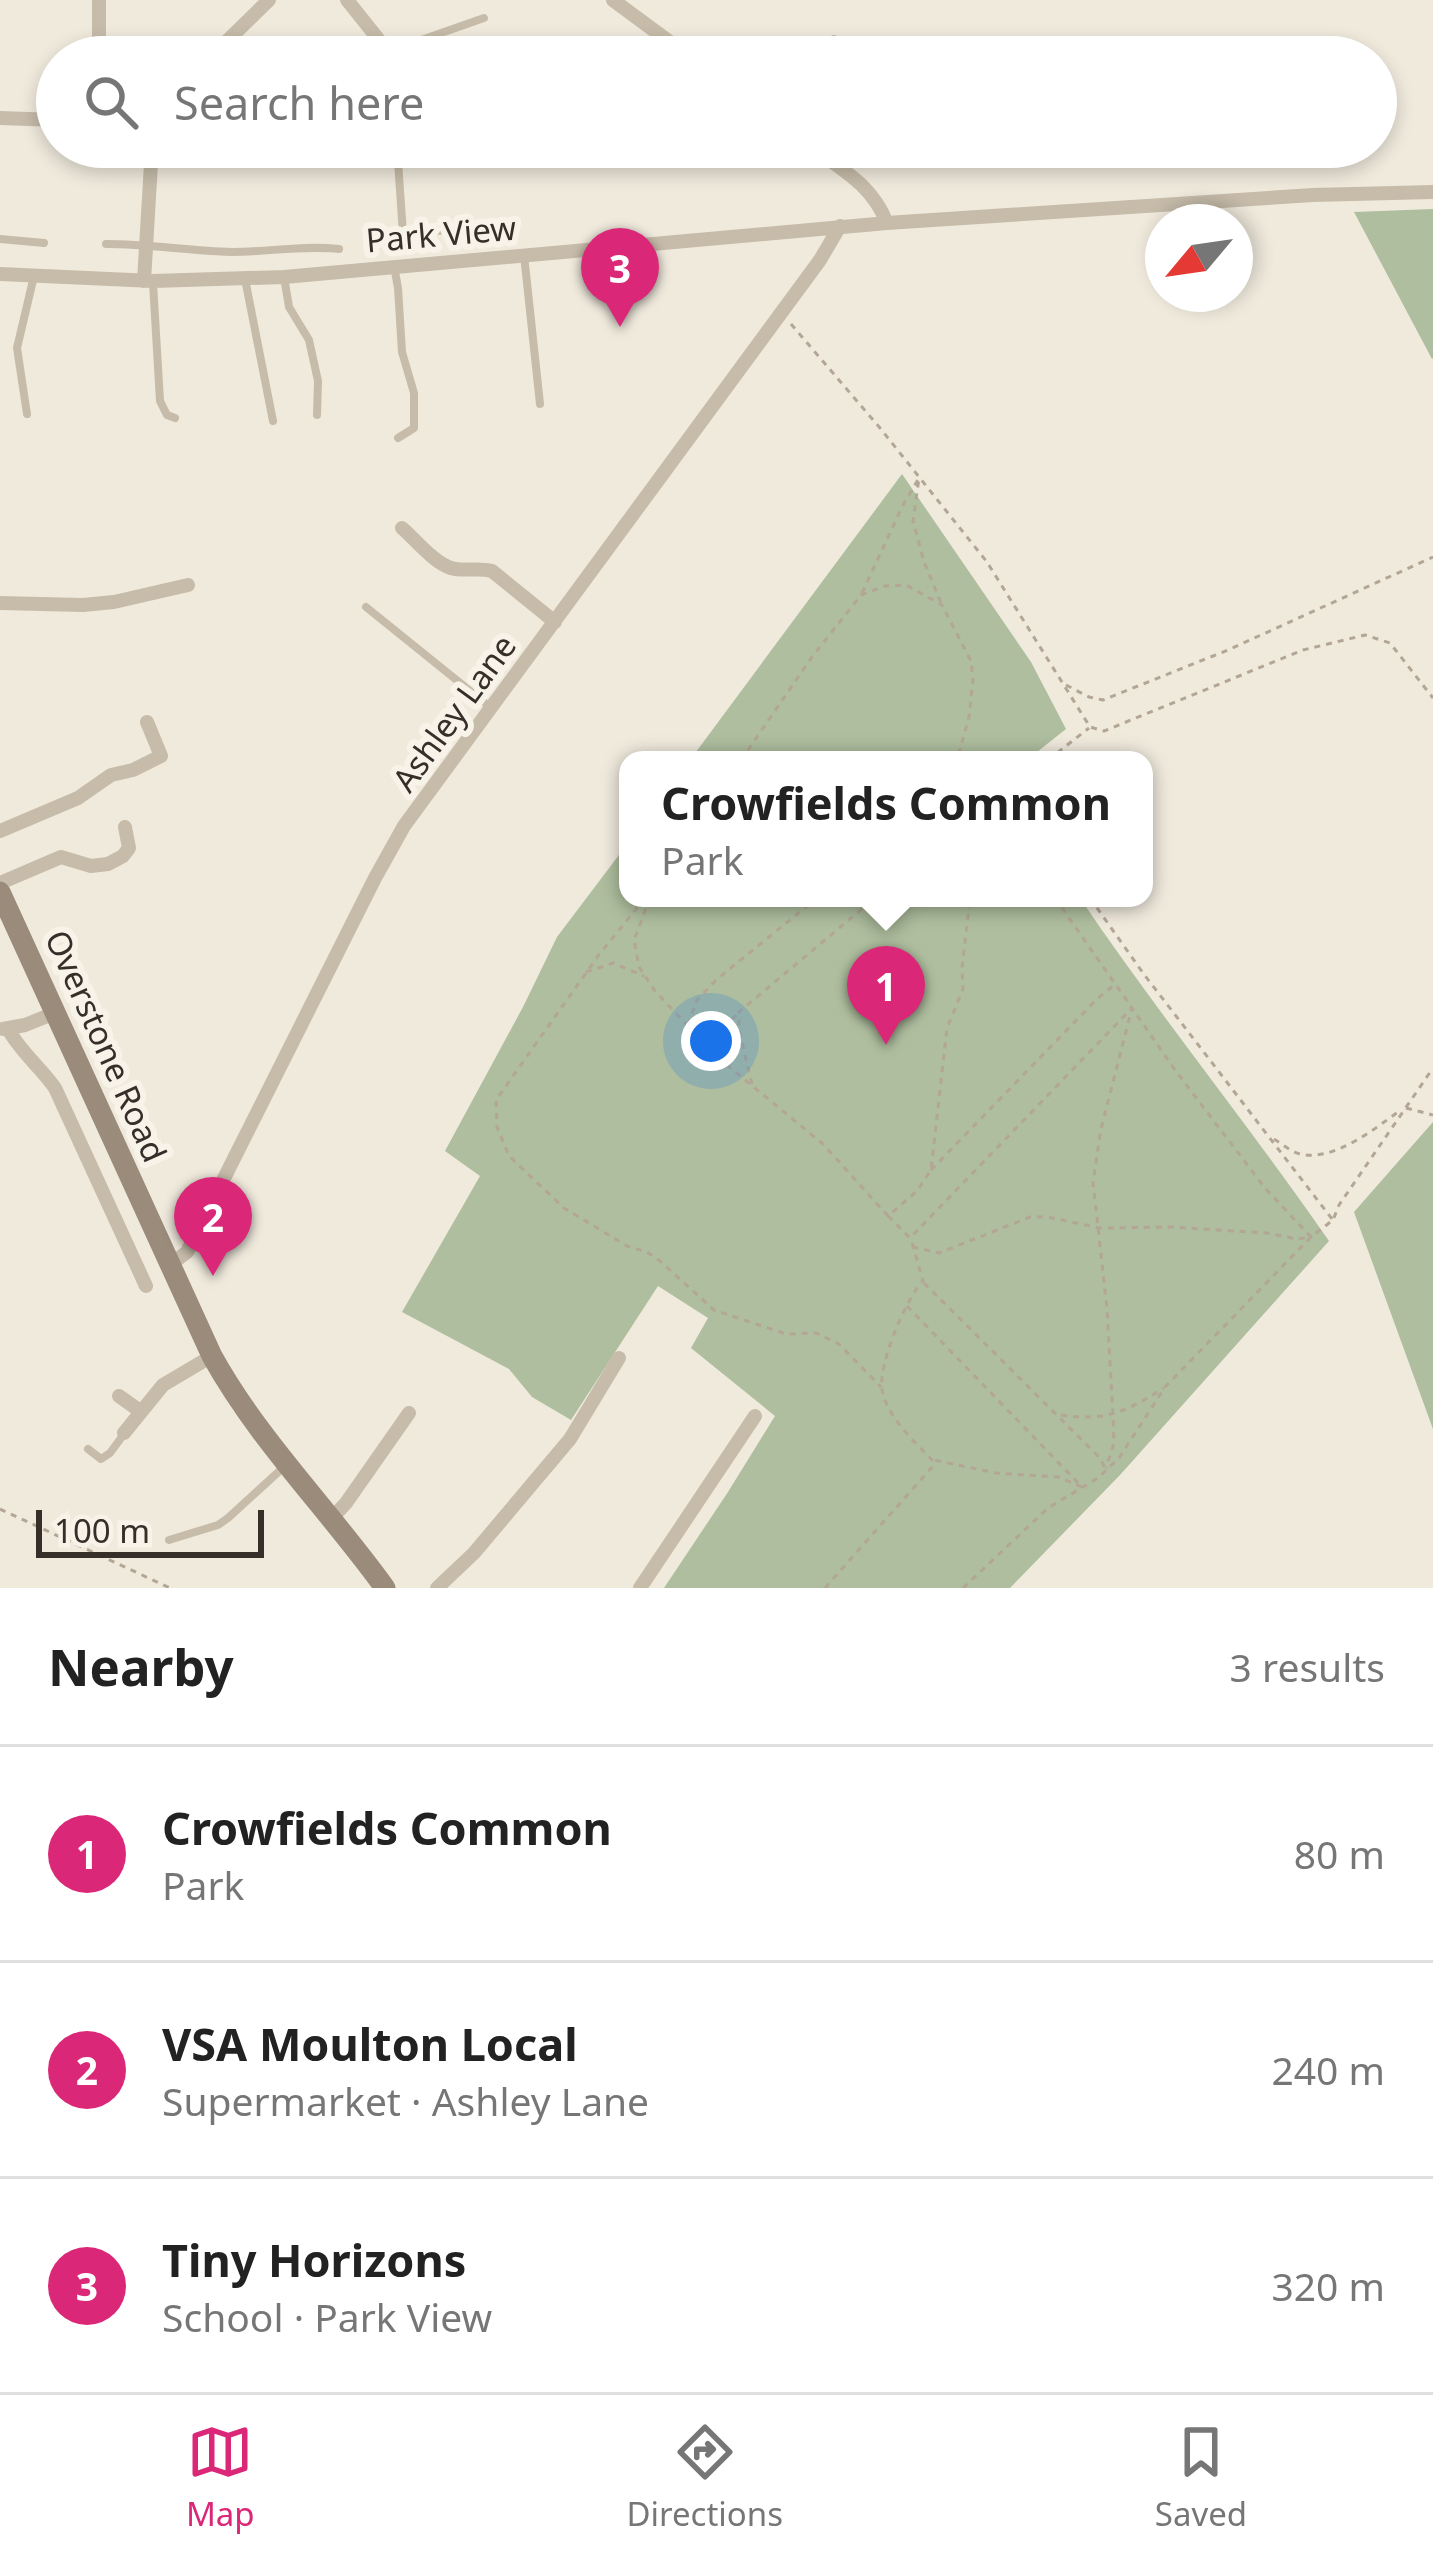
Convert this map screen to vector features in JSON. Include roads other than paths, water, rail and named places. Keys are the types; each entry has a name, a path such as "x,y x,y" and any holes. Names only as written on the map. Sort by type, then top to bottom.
{"street":[{"path":"99,0 99,36"},
{"path":"232,36 269,0"},
{"path":"347,0 374,36"},
{"path":"613,0 662,36"},
{"path":"0,118 36,119"},
{"path":"148,281 151,168"},
{"path":"841,168 878,201 887,223"},
{"name":"Park View","path":"0,274 148,281 284,277 840,226 1313,195 1433,192"},
{"name":"Ashley Lane","path":"170,1264 188,1252 391,848 820,260 840,226"},
{"path":"402,528 454,570 480,567 492,571 554,622"},
{"path":"0,603 99,604 188,585"},
{"path":"0,831 78,798 111,775 161,756 147,722"},
{"path":"2,899 61,857 91,866 117,860 129,848 125,827"},
{"name":"Overstone Road","path":"2,899 212,1356 241,1405 385,1588"},
{"path":"55,1013 4,1029 55,1088 146,1286"},
{"path":"119,1278 138,1269"},
{"path":"124,1433 164,1385 212,1356"},
{"path":"436,1588 473,1553 570,1439 619,1358"},
{"path":"118,1396 140,1411"},
{"path":"333,1517 409,1412"},
{"path":"640,1588 755,1416"}],"lane":[{"path":"436,36 484,18"},
{"path":"398,168 403,234 447,230"},
{"path":"0,239 44,243"},
{"path":"106,244 234,252 339,248"},
{"path":"524,254 540,404"},
{"path":"394,265 415,428 398,438"},
{"path":"27,413 17,347 34,274"},
{"path":"284,277 289,307 309,340 318,381 317,415"},
{"path":"245,279 273,421"},
{"path":"148,281 160,401 167,415 175,418"},
{"path":"366,607 491,707"},
{"path":"88,1449 101,1459 124,1433"},
{"path":"169,1540 228,1519 287,1464"}],"place":[{"name":"Tiny Horizons","path":"620,327"},
{"name":"Crowfields Common","path":"886,1045"},
{"name":"VSA Moulton Local","path":"213,1276"}]}
